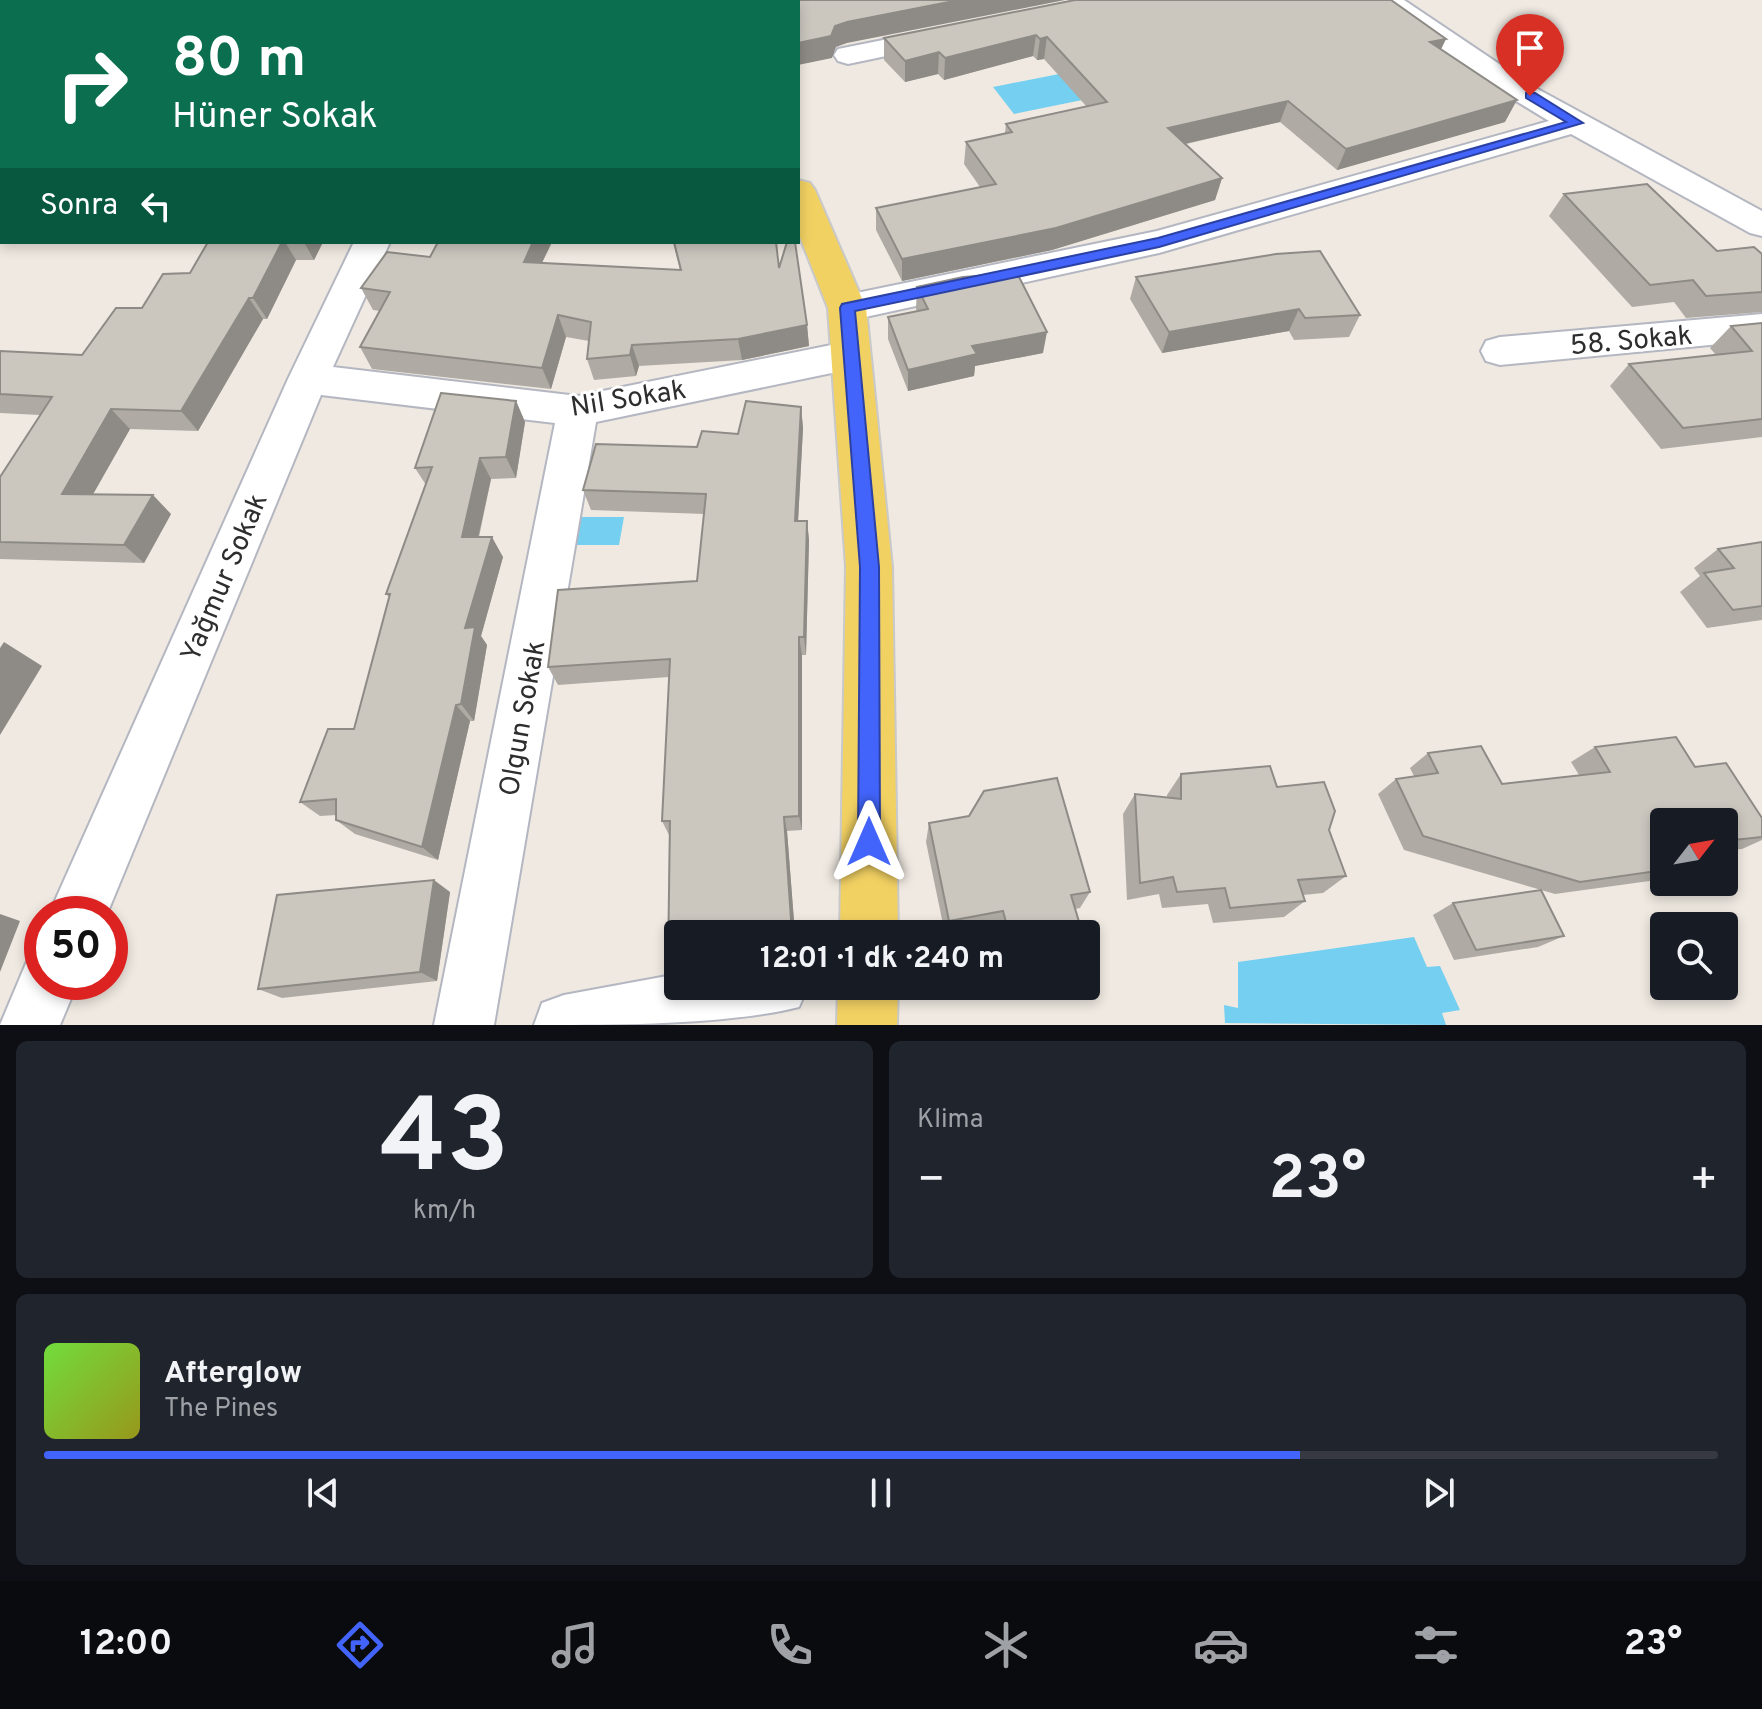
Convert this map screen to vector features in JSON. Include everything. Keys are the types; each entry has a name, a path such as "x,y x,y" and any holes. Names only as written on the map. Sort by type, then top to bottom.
{"main road":[{"path":"800,195 847,308 869,567 869,920"},
{"path":"867,1025 868,1000"}],"street":[{"path":"1387,0 1419,26 1484,68 1762,225"},
{"path":"848,55 969,31"},
{"path":"847,308 1159,242 1577,123"},
{"name":"Yağmur Sokak","path":"86,896 308,379 371,244"},
{"name":"58. Sokak","path":"1500,351 1762,327"},
{"name":"Nil Sokak","path":"308,379 578,411 851,355"},
{"name":"Olgun Sokak","path":"464,1025 578,411"},
{"path":"30,1025 40,1000"},
{"path":"564,1025 701,1000"}],"water":[{"path":"1175,51 1200,76 1014,114 993,87"},
{"path":"576,517 624,517 619,545 569,545"},
{"path":"1414,937 1427,967 1440,966 1460,1010 1442,1013 1446,1025 1225,1023 1224,1005 1238,1008 1238,962"}],"building":[{"path":"800,0 959,0 847,22 835,26 831,36 800,43"},
{"path":"1075,0 1391,0 1446,39 1430,42 1517,100 1346,149 1288,101 1168,128 1222,178 1056,228 902,259 876,208 996,184 966,142 1012,132 1006,124 1107,102 1047,37 1040,39 1036,35 945,58 939,52 905,61 884,38"},
{"path":"1647,184 1717,251 1754,247 1762,254 1762,292 1706,296 1693,280 1650,285 1564,194"},
{"path":"207,244 281,244 253,298 249,298 181,411 111,409 62,494 153,495 124,545 0,542 0,477 52,397 0,394 0,351 82,355 116,308 142,308 163,274 190,273"},
{"path":"437,244 532,244 524,262 681,270 674,244 776,244 779,268 786,244 795,244 807,325 738,339 632,345 630,355 587,359 591,322 558,315 542,368 360,347 390,292 361,288 387,252 430,257"},
{"path":"1320,251 1360,315 1305,318 1299,309 1169,332 1136,277 1276,254"},
{"path":"1017,273 1047,332 972,346 977,354 908,370 888,317 928,309 917,287 963,277"},
{"path":"1762,323 1762,419 1683,428 1629,364 1752,351 1731,326"},
{"path":"441,393 516,401 506,457 480,458 462,537 492,537 465,628 475,627 461,704 456,705 422,847 336,820 336,799 300,802 328,729 354,729 390,594 386,594 432,467 415,468"},
{"path":"746,401 801,407 795,521 807,521 804,637 799,637 799,816 784,817 791,920 669,920 670,821 662,821 670,659 548,667 558,590 697,581 706,494 583,490 596,444 697,447 702,431 738,434"},
{"path":"1762,542 1762,606 1733,610 1704,573 1734,568 1718,549"},
{"path":"1676,737 1695,767 1726,763 1762,818 1762,837 1738,840 1738,808 1650,808 1650,872 1580,882 1423,836 1396,779 1438,773 1428,753 1481,746 1502,784 1610,772 1595,747"},
{"path":"1270,766 1277,787 1324,782 1335,811 1329,830 1346,876 1298,880 1305,901 1230,908 1225,888 1177,892 1173,877 1140,883 1135,794 1181,799 1181,774"},
{"path":"1057,778 1090,892 1071,895 1078,920 1005,920 1003,911 949,920 929,823 969,816 984,791"},
{"path":"434,880 420,972 258,989 277,895"},
{"path":"1541,890 1564,936 1476,950 1453,903"}],"route":[{"path":"869,842 869,567 847,308 1159,242 1577,123 1530,96"}]}
